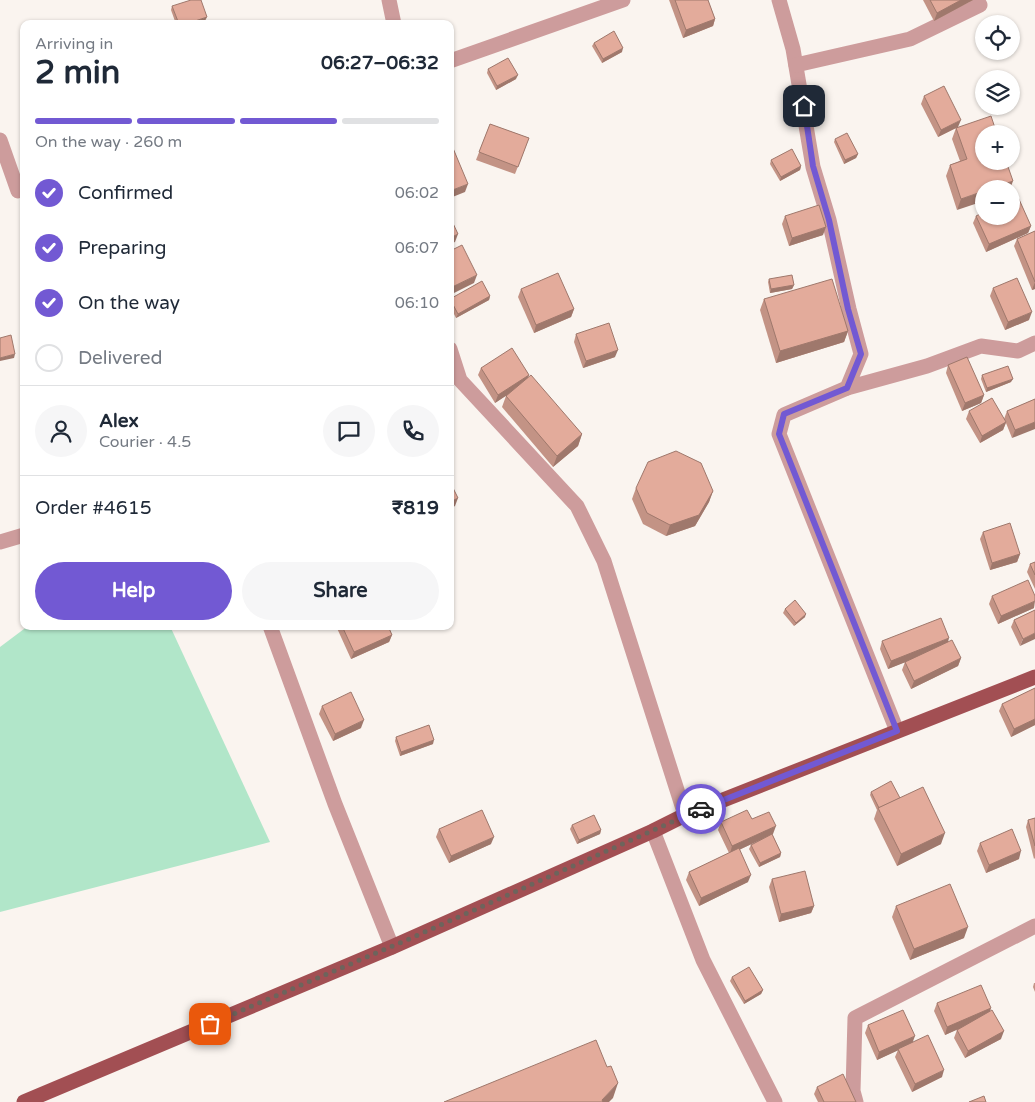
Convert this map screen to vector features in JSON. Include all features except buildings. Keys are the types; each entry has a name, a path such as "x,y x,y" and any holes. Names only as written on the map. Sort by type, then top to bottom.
{"main road":[{"path":"24,1102 392,947 686,815 1035,677"}],"street":[{"path":"389,0 393,20"},
{"path":"454,60 623,0"},
{"path":"780,0 796,65 813,166 829,220 848,309 861,354 847,388"},
{"path":"796,65 910,39 980,5 977,0"},
{"path":"0,140 18,191 20,190"},
{"path":"897,731 779,434 784,414 847,388 927,366 981,346 1018,351 1035,343"},
{"path":"454,361 460,380 577,506 604,561 686,815"},
{"path":"0,542 20,537"},
{"path":"271,630 335,804 392,947"},
{"path":"653,831 703,960 775,1102"},
{"path":"856,1102 853,1092 855,1018 1035,926"}],"green space":[{"path":"23,630 172,630 270,842 0,912 0,647"}],"way so far":[{"path":"210,1024 409,939 701,809"}],"route":[{"path":"701,809 897,731 779,434 784,414 847,388 861,354 848,309 829,220 813,166 804,106"}]}
